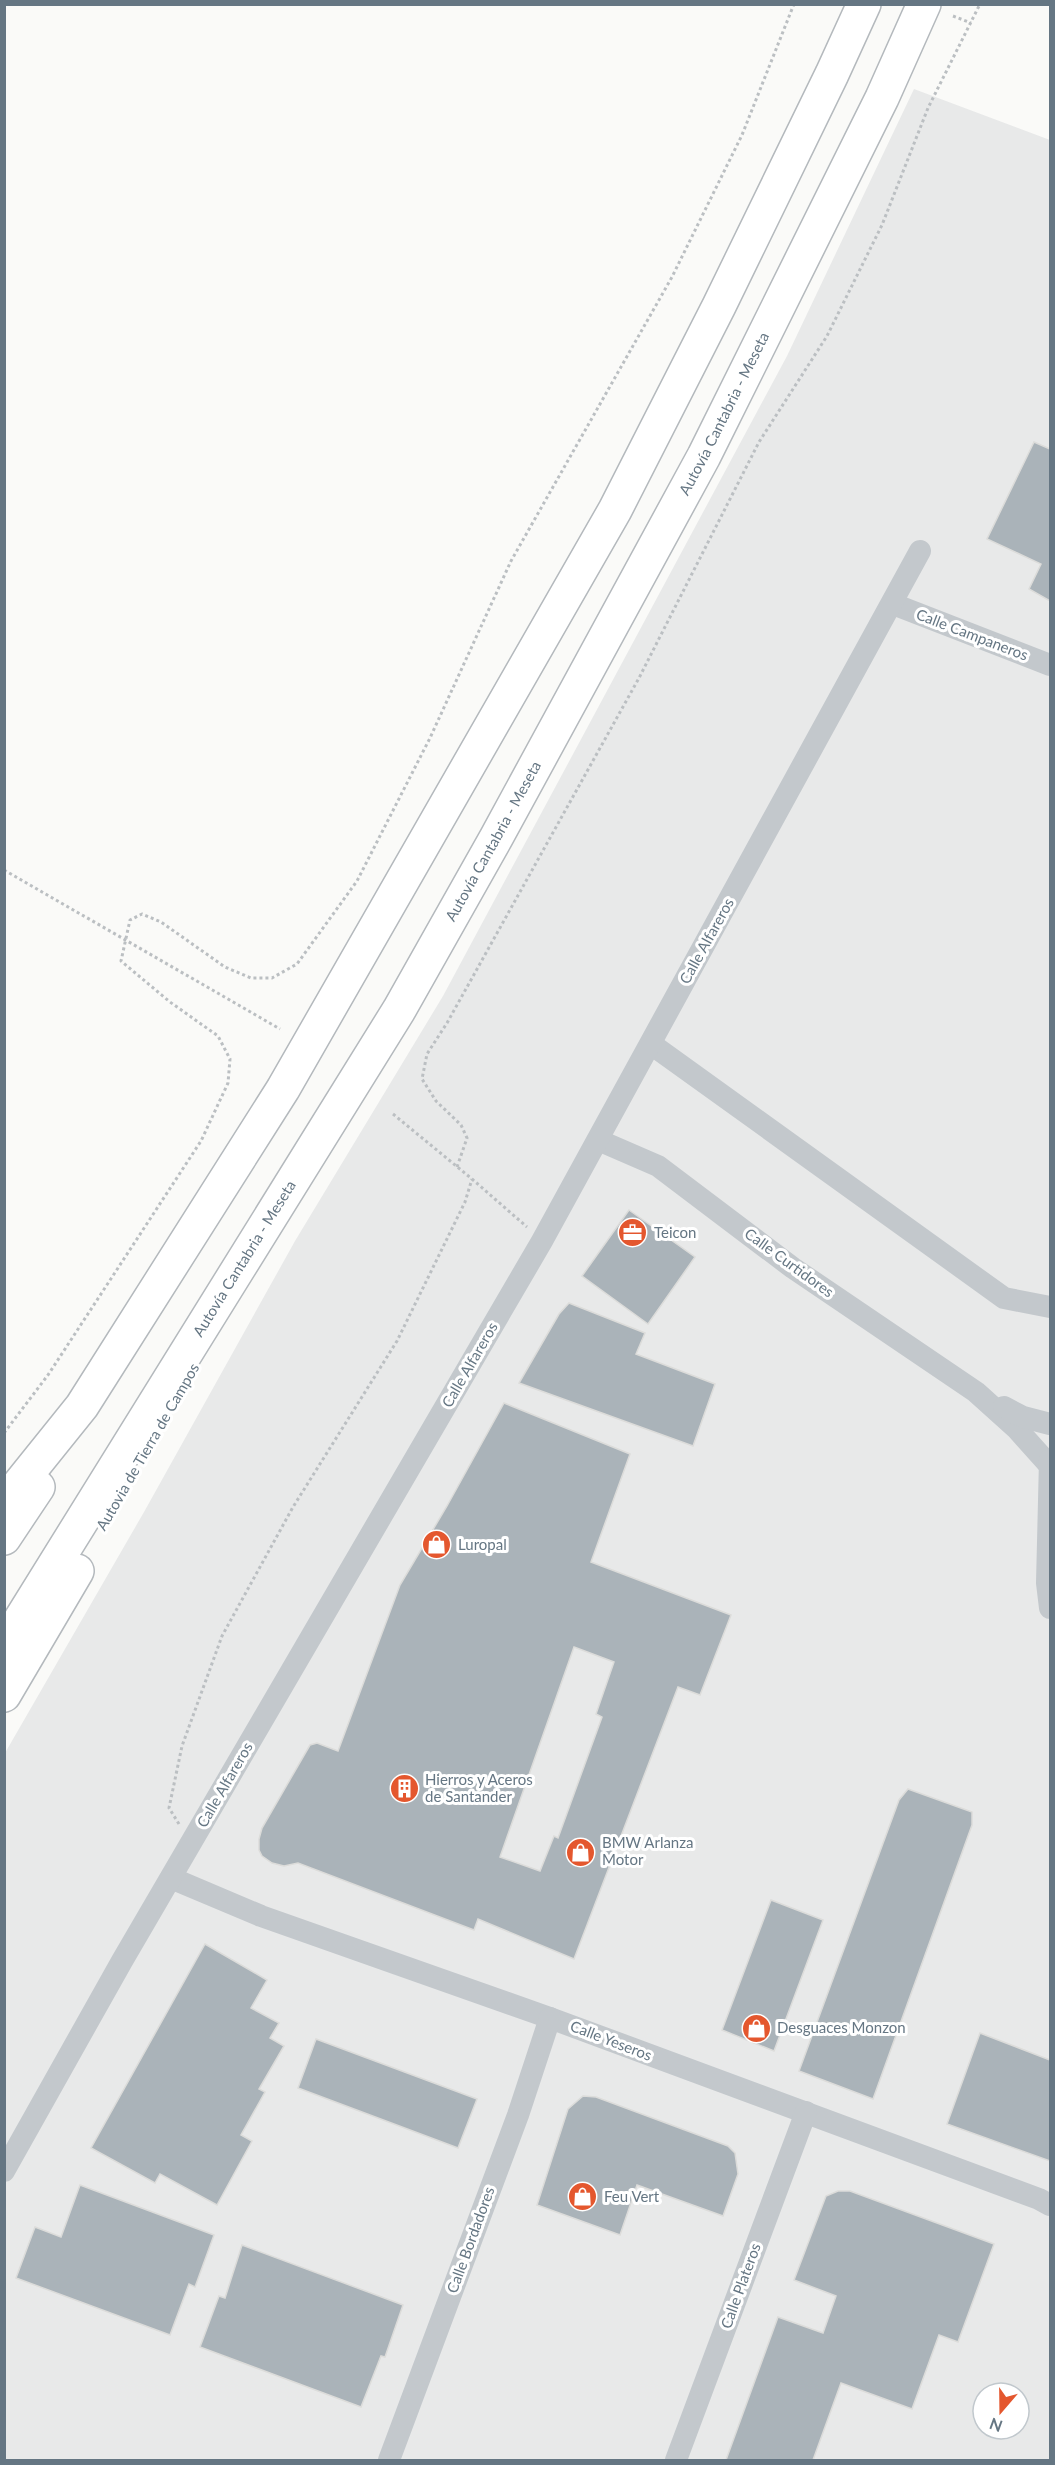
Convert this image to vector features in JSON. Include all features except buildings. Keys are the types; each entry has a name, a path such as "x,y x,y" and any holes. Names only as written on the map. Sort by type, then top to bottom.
{"highway":[{"path":"4,1538 43,1479 82,1406 283,1089 615,510 730,285 864,4"},
{"name":"Autovía Cantabria - Meseta","path":"4,1646 399,1010 496,838 704,456 882,98 938,10"},
{"name":"Autovia de Tierra de Campos","path":"4,1695 399,1010"},
{"path":"4,1503 82,1406"}],"street":[{"name":"Calle Alfareros","path":"4,2171 171,1878 542,1241 920,551"},
{"name":"Calle Campaneros","path":"893,604 1050,665"},
{"path":"651,1044 1004,1298 1050,1319"},
{"name":"Calle Curtidores","path":"598,1140 658,1166 794,1268 976,1392 1023,1417 1050,1424"},
{"path":"1004,1298 1050,1307"},
{"name":"Calle Curtidores","path":"976,1392 1017,1428 1050,1466"},
{"path":"1050,1460 1047,1583 1050,1608"},
{"name":"Calle Yeseros","path":"171,1878 261,1916 550,2018 1040,2199 1050,2205"},
{"name":"Calle Bordadores","path":"389,2460 518,2115 550,2018"},
{"name":"Calle Plateros","path":"676,2460 806,2112"}],"path":[{"path":"4,1433 48,1375 201,1141 228,1083 230,1059 218,1036 170,1002 121,961 130,920 142,914 161,922 225,968 251,978 272,978 297,964 304,955 357,881 430,738 511,561 672,277 742,135 794,4"},
{"path":"457,1167 466,1138 461,1125 436,1101 422,1079 427,1054 447,1023 639,678 759,442 826,336 882,225 928,108 980,4"},
{"path":"938,10 970,23"},
{"path":"4,870 280,1029"},
{"path":"393,1114 542,1241"},
{"path":"192,1843 169,1808 182,1746 222,1635 293,1507 397,1341 465,1202 472,1179"}],"shaded area":[{"path":"914,89 1050,140 1050,2460 5,2460 5,1753 144,1512 295,1241 443,996 787,356"}],"place":[{"name":"Teicon","path":"633,1233"},
{"name":"Luropal","path":"437,1545"},
{"name":"Hierros y Aceros de Santander","path":"404,1789"},
{"name":"BMW Arlanza Motor","path":"581,1852"},
{"name":"Desguaces Monzon","path":"756,2028"},
{"name":"Feu Vert","path":"583,2197"}]}
